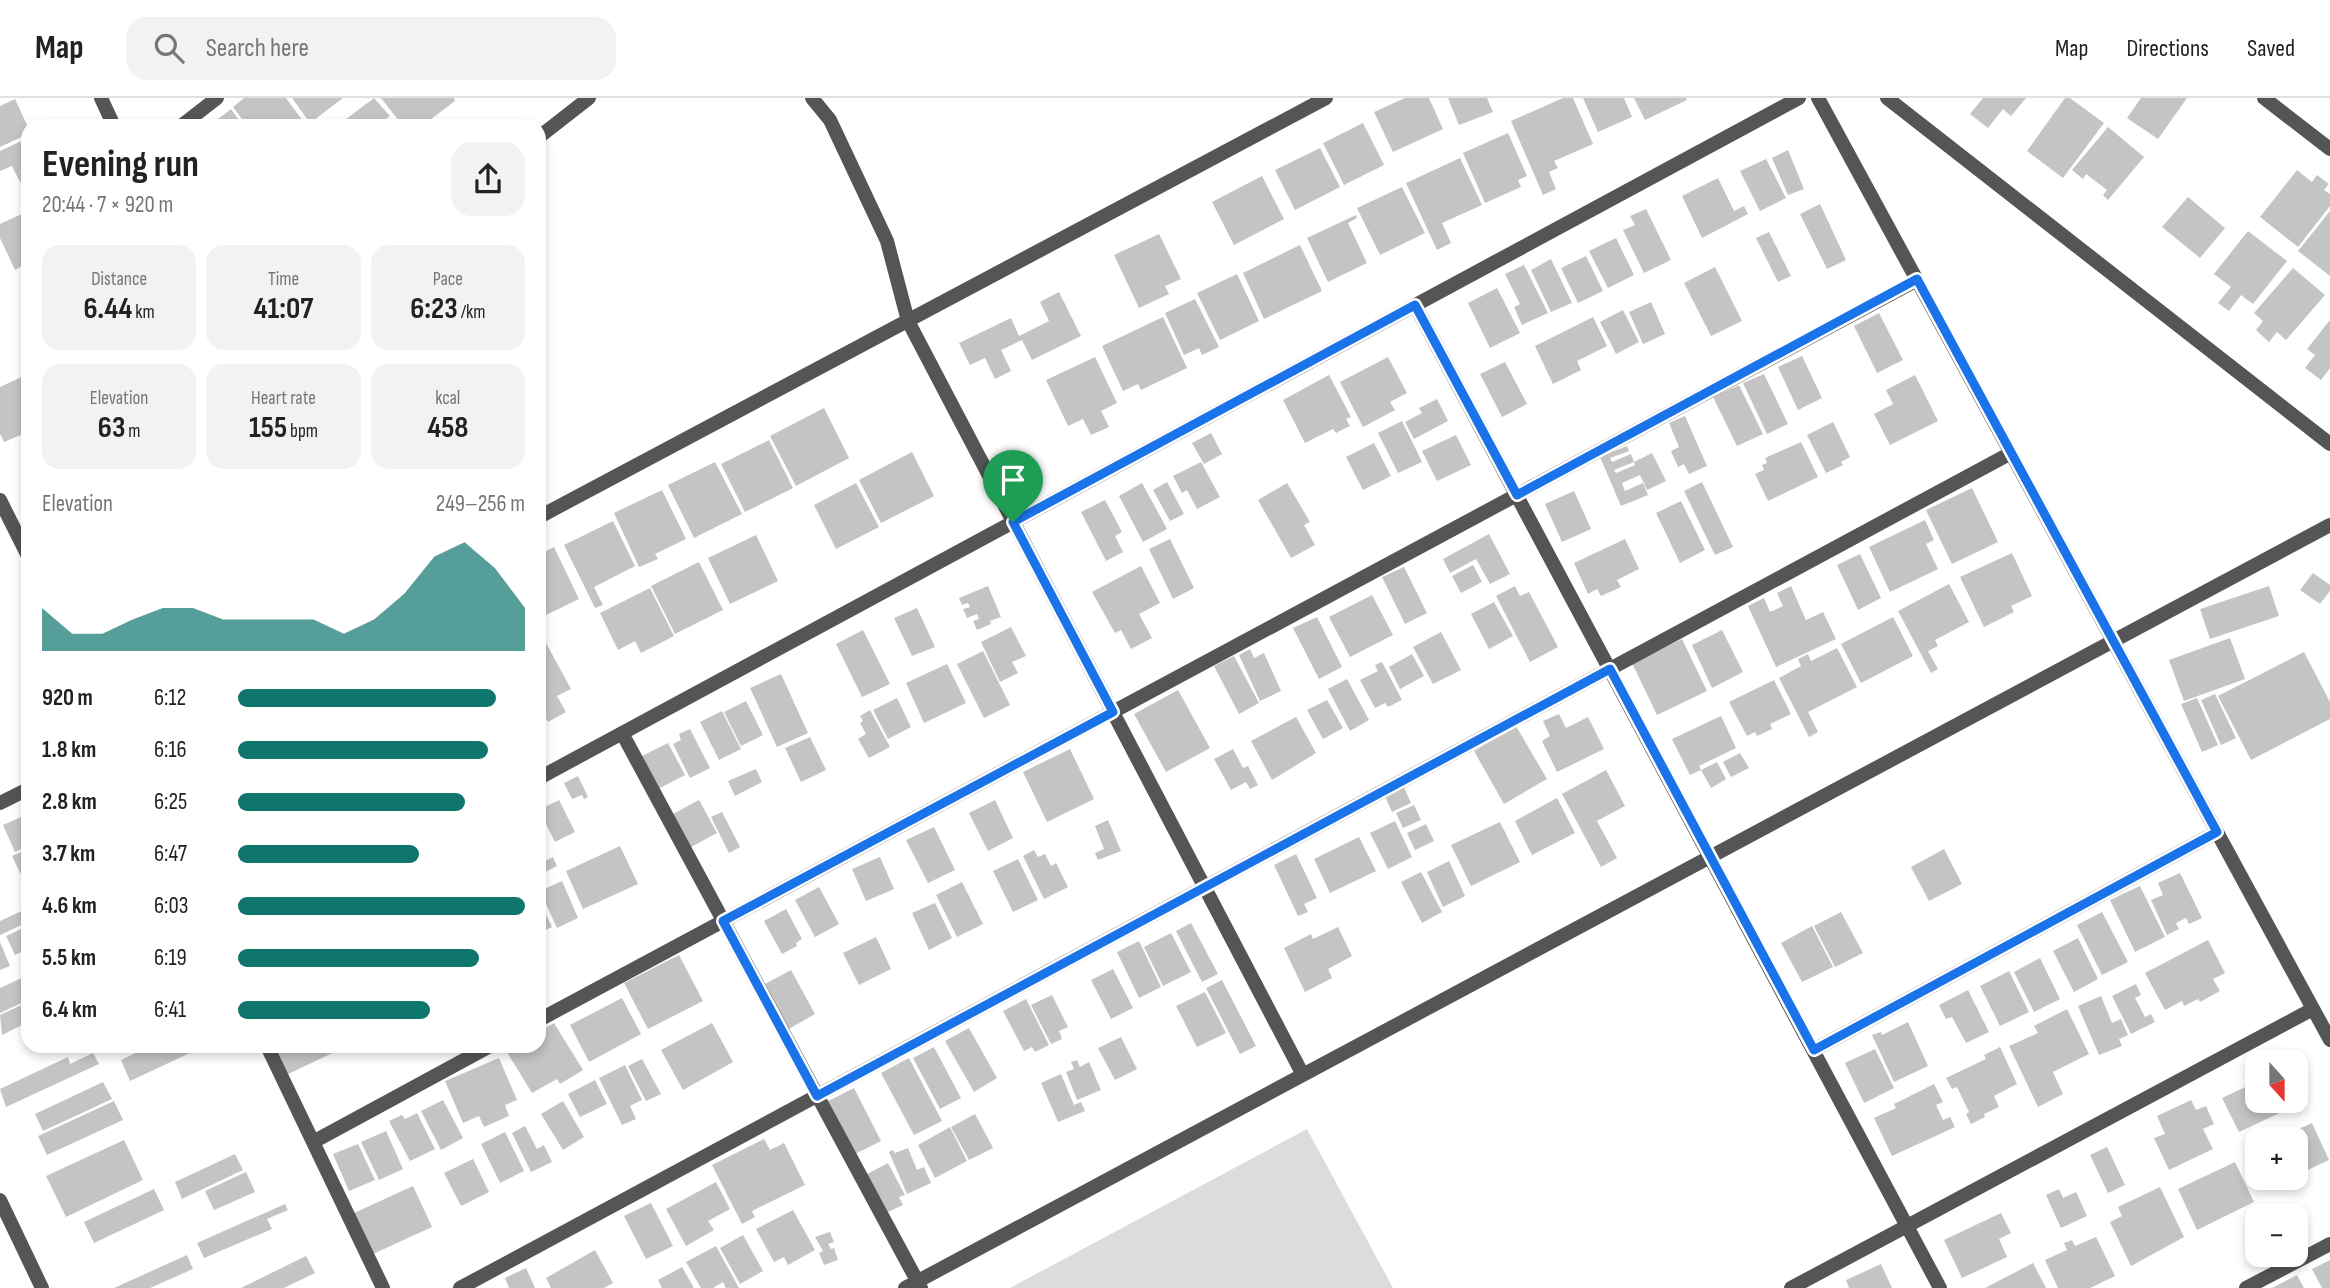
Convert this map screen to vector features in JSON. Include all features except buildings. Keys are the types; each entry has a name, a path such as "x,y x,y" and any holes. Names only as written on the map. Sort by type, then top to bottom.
{"street":[{"path":"101,98 111,119"},
{"path":"190,119 216,98"},
{"path":"546,132 589,98"},
{"path":"812,98 830,120 887,241 908,321 1303,1075"},
{"path":"546,513 1326,98"},
{"path":"546,774 1800,98"},
{"path":"1818,98 2330,1040"},
{"path":"1887,98 2330,444"},
{"path":"2264,98 2330,149"},
{"path":"546,1016 1917,279"},
{"path":"1415,305 1940,1288"},
{"path":"460,1288 2011,453"},
{"path":"0,500 21,542"},
{"path":"622,733 817,1096 914,1286 2330,525"},
{"path":"0,803 21,792"},
{"path":"1814,1050 2217,832"},
{"path":"1791,1288 2313,1009"},
{"path":"270,1053 383,1288"},
{"path":"313,1142 477,1053"},
{"path":"0,1200 42,1288"},
{"path":"2246,1288 2330,1244"}],"shaded area":[{"path":"1307,1129 1393,1288 1010,1288"}],"route":[{"path":"1917,279 2217,832 1814,1050 1610,669 817,1096 723,921 1113,712 1013,522 1415,305 1517,495 1917,279"}]}
